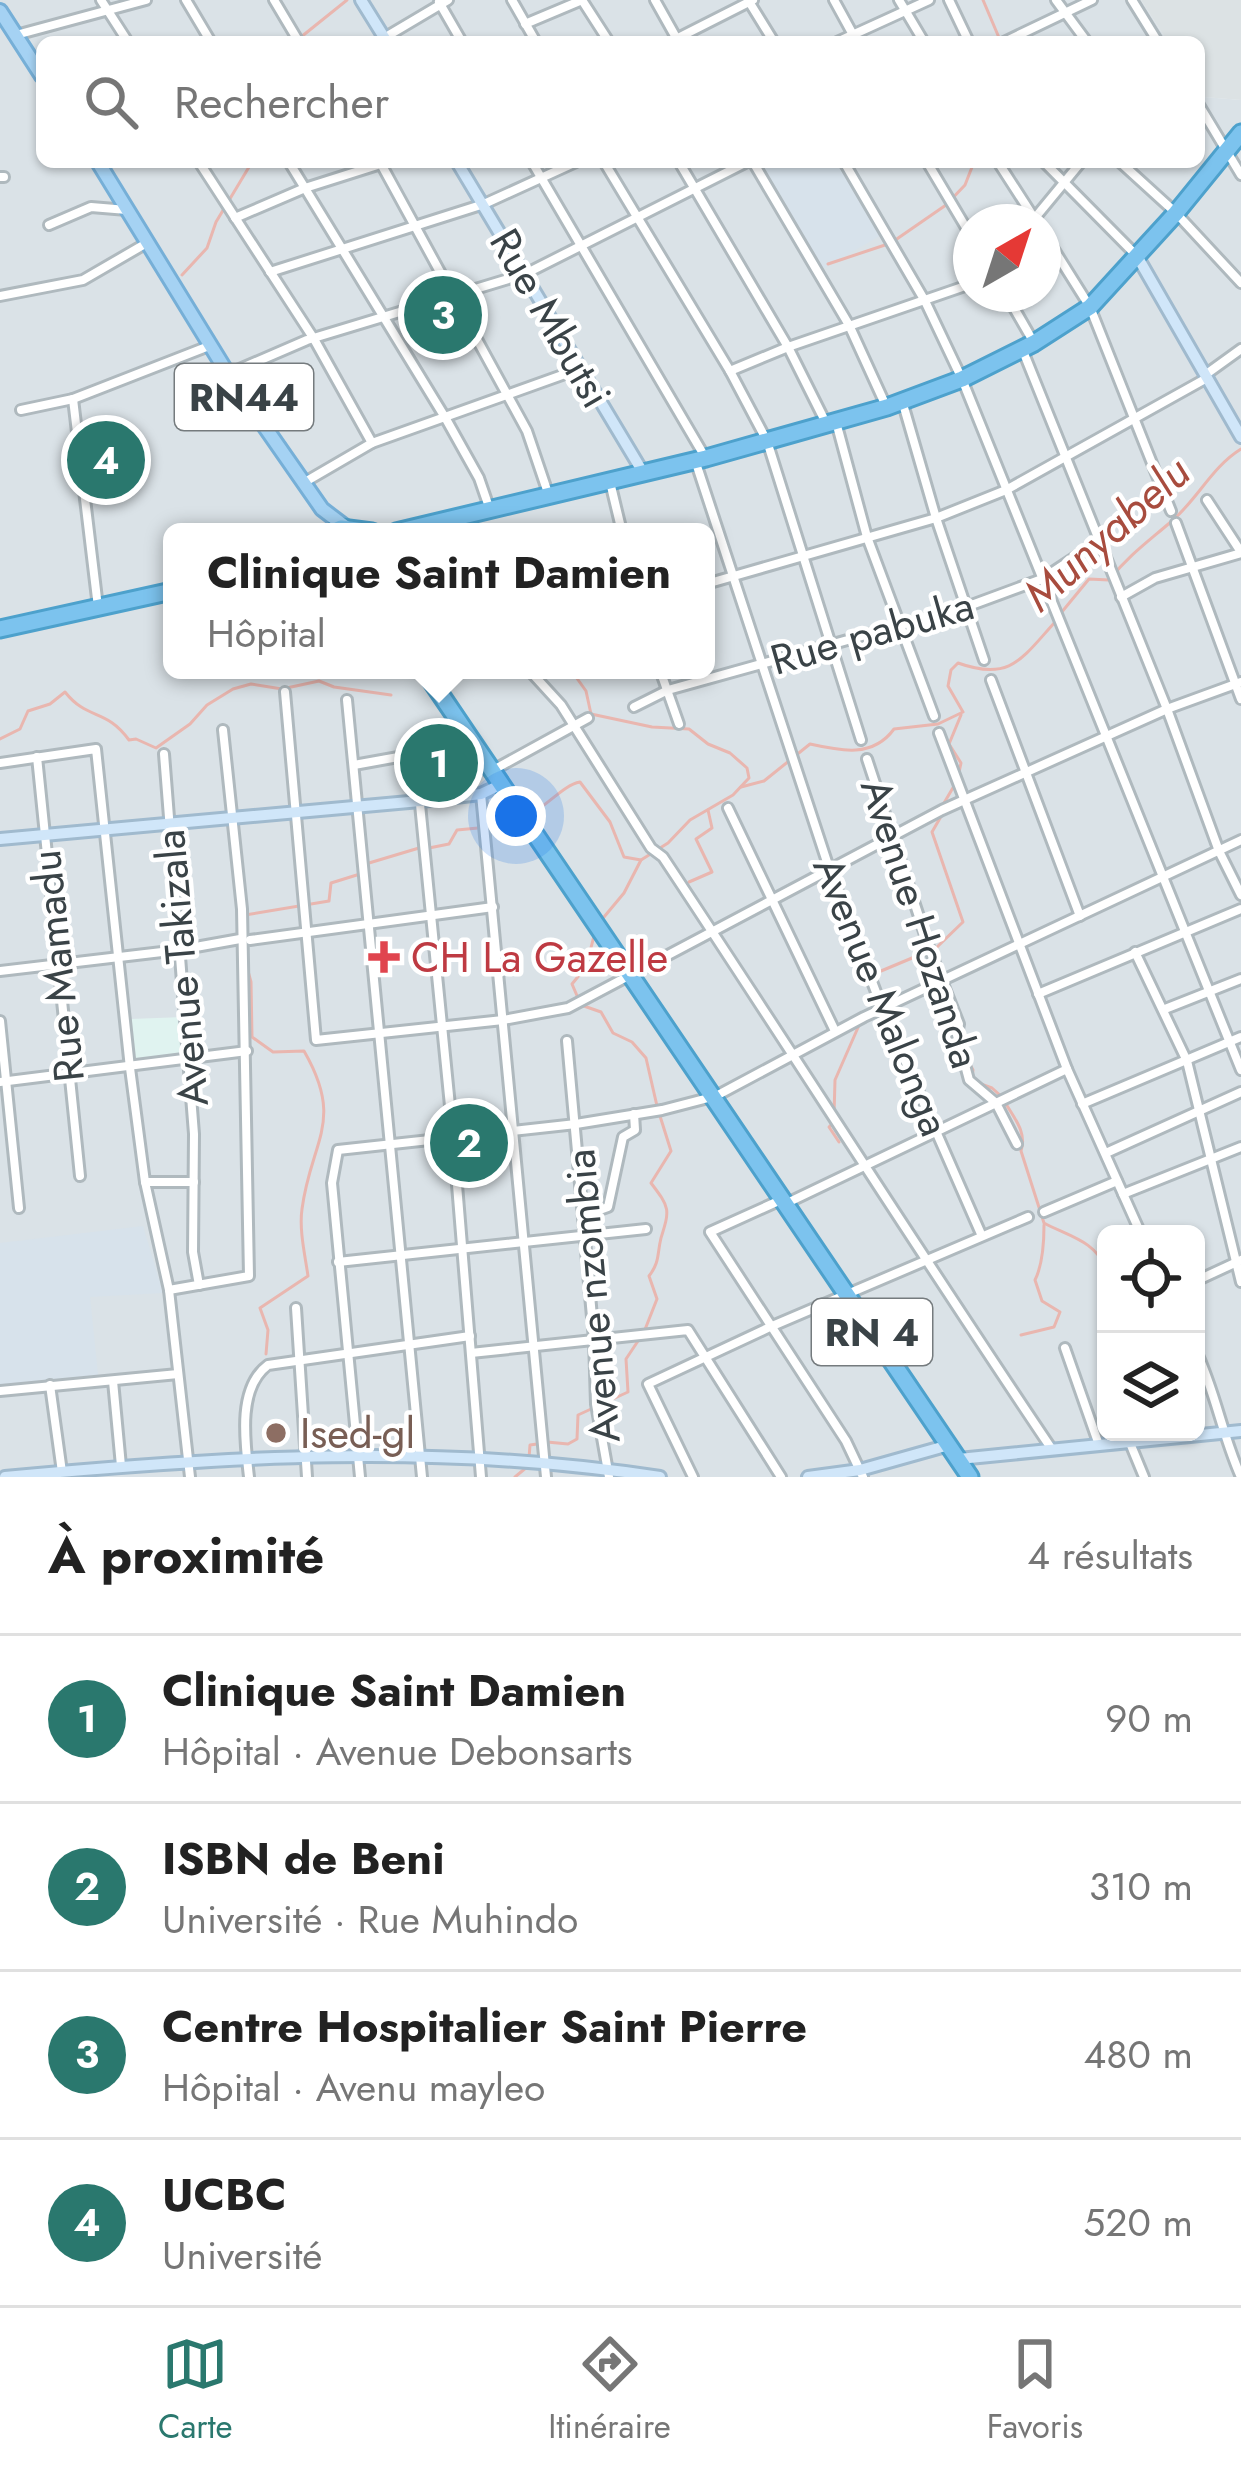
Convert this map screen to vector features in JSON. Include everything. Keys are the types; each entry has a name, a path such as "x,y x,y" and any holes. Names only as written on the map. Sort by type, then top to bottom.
{"highway":[{"path":"429,523 767,441 962,379 1090,307 1241,133"},
{"path":"0,629 163,593"},
{"name":"RN 4","path":"430,679 970,1477"}],"main road":[{"path":"0,11 36,67"},
{"name":"RN44","path":"102,168 229,374 335,523"}],"street":[{"path":"101,0 124,36"},
{"path":"16,35 146,0"},
{"path":"186,0 207,36"},
{"path":"274,0 296,36"},
{"path":"362,0 384,36"},
{"path":"512,0 532,36"},
{"path":"525,24 582,0 606,36"},
{"path":"655,0 673,36"},
{"path":"684,36 750,0 771,36"},
{"path":"834,0 854,36"},
{"path":"899,0 920,36"},
{"path":"859,36 928,0"},
{"path":"950,0 966,36"},
{"path":"1056,0 1083,36"},
{"path":"1030,36 1092,0"},
{"path":"1132,0 1154,36"},
{"path":"392,36 442,1 459,36"},
{"path":"1205,114 1241,175"},
{"path":"203,168 314,339 372,443"},
{"path":"293,168 446,418 479,478 489,507"},
{"path":"230,211 367,168"},
{"path":"385,168 527,431 548,493"},
{"name":"Rue Mbutsi","path":"462,168 644,474"},
{"name":"Avenue Malonga","path":"536,168 700,459 731,576 829,868 882,1008 981,1234"},
{"path":"270,272 484,204 563,168"},
{"path":"607,168 767,441 861,740"},
{"path":"682,168 831,423 867,537 934,716"},
{"path":"229,374 383,315 525,274 634,215 738,168"},
{"path":"754,168 895,404 985,660"},
{"path":"847,168 925,301 962,379 1241,1070"},
{"path":"931,168 953,206"},
{"path":"1002,168 1025,204"},
{"path":"1049,168 1137,256 1241,437"},
{"path":"1048,204 1077,168"},
{"path":"1127,168 1241,283"},
{"path":"49,224 91,207 129,210"},
{"path":"0,296 83,280 145,244"},
{"path":"1061,267 1090,307 1171,511"},
{"path":"730,371 953,291"},
{"path":"1014,312 1064,460 1241,896"},
{"path":"21,410 73,399 211,345"},
{"path":"715,581 936,518 1006,490 1206,376 1241,349"},
{"path":"304,483 372,443 579,369"},
{"path":"73,399 99,608"},
{"path":"609,481 620,523"},
{"path":"1121,597 1155,578 1241,552 1207,500"},
{"path":"1176,524 1241,699"},
{"name":"Rue pabuka","path":"715,677 966,607 1042,580 1098,542"},
{"path":"537,679 561,705 654,852 662,856 712,930 863,1168 1051,1448"},
{"path":"664,679 679,724"},
{"name":"Rue pabuka","path":"634,706 707,679"},
{"path":"992,680 1080,916"},
{"path":"285,692 316,1040 503,1020 576,1004 945,809 1167,709 1238,683"},
{"path":"347,700 422,1477"},
{"path":"0,839 481,794 497,777 588,718"},
{"path":"169,1290 249,1276 245,939 223,730"},
{"path":"354,765 415,754 467,733"},
{"path":"939,733 1067,1069 1137,1225"},
{"path":"0,763 96,749 130,1068 145,1182 169,1290 190,1477"},
{"name":"Avenue Takizala","path":"164,754 189,1058 193,1252 199,1285"},
{"path":"415,754 481,1477"},
{"name":"Rue Mamadu","path":"37,757 80,1176"},
{"name":"Avenue Hozanda","path":"867,758 939,984 959,1024 957,1035 969,1080 1001,1100 1017,1144"},
{"path":"481,794 542,1444 537,1465"},
{"path":"728,808 835,1031"},
{"path":"360,1477 332,1183 338,1150 576,1124 716,1096 882,1008 1241,840"},
{"path":"0,970 493,907"},
{"path":"1038,994 1241,909"},
{"path":"1136,952 1187,1060 1241,1282"},
{"path":"1165,1009 1241,979"},
{"path":"0,1021 20,1208"},
{"path":"1082,1104 1241,1037"},
{"name":"Avenue nzombia","path":"567,1041 595,1339 597,1408 609,1473"},
{"path":"3,1082 247,1051"},
{"path":"862,1473 710,1232 863,1168 1067,1069"},
{"path":"1106,1153 1241,1092"},
{"path":"583,1216 608,1207 623,1137 635,1130 634,1114"},
{"path":"1123,1194 1241,1147"},
{"path":"1045,1212 1117,1181"},
{"path":"145,1182 194,1182"},
{"path":"692,1477 648,1384 1028,1216"},
{"path":"338,1262 646,1229"},
{"path":"1205,1278 1238,1261"},
{"path":"296,1308 307,1477"},
{"path":"471,1353 688,1330 781,1477"},
{"path":"249,1477 247,1393 256,1374 268,1365 470,1336"},
{"path":"1065,1348 1099,1444"},
{"path":"1205,1369 1222,1432 1241,1477"},
{"path":"0,1391 178,1374"},
{"path":"113,1381 121,1466"},
{"path":"50,1385 62,1472"},
{"path":"1205,1433 1241,1432"},
{"path":"808,1477 862,1473 954,1452 1135,1441"},
{"path":"1130,1442 1144,1477"},
{"path":"5,1477 304,1454 481,1457 660,1477"}],"shaded area":[{"path":"0,0 1141,0 1164,36 36,36 36,168 1205,168 1205,97 1241,100 1241,1477 0,1477"},
{"path":"1141,0 1241,0 1241,100 1205,97 1205,36 1164,36"},
{"path":"844,168 883,234 821,270 763,169"},
{"path":"184,1017 186,1056 133,1064 130,1019"},
{"path":"143,1226 163,1293 90,1297 98,1374 89,1384 0,1391 0,1243"}],"waterway":[{"path":"302,36 347,0"},
{"path":"983,0 998,36"},
{"path":"182,275 207,248 216,222 248,168"},
{"path":"828,264 891,243 946,205 965,185 972,168"},
{"name":"Munyabelu","path":"1061,613 1089,579 1109,580 1241,449"},
{"name":"Munyabelu","path":"741,787 764,781 810,744 866,748 894,729 938,724 963,712 948,686 951,670 958,663 1003,668 1024,656 1056,621"},
{"path":"577,679 586,691 591,714 652,727 689,729 730,753 747,768 749,778 733,795 690,820 668,843 641,860 624,893 604,917"},
{"path":"0,739 20,729 28,711 50,704 65,692 81,707 113,723 129,740 156,748 207,705 251,684 282,689 319,681 391,695"},
{"path":"958,777 961,763 949,744 961,715"},
{"path":"535,811 580,782 610,822 624,857 641,860"},
{"path":"944,803 954,786"},
{"path":"689,882 712,872 696,839 712,828 708,810"},
{"path":"881,971 936,948 963,922 932,832 943,813"},
{"path":"492,826 513,825"},
{"path":"429,848 449,844 457,830 478,828"},
{"path":"245,915 329,901 331,883 360,874 359,866 419,848"},
{"path":"594,936 586,967 572,984 581,1005 601,1012 613,1033 632,1042 646,1058 657,1106"},
{"path":"246,964 252,1037 273,1052 304,1051 316,1075 324,1114 302,1209 308,1276 260,1308 268,1330 266,1354"},
{"path":"933,969 946,1014 966,1038 964,1050"},
{"path":"834,1115 835,1080 860,1023"},
{"path":"967,1059 972,1077"},
{"path":"978,1083 1001,1096"},
{"path":"1006,1104 1021,1132 1021,1151 1044,1223 1097,1255"},
{"path":"547,1442 568,1444 577,1439 578,1415 628,1392 626,1359 657,1299 649,1276 657,1262 667,1214 651,1183 671,1151 660,1116"},
{"path":"832,1124 829,1127 839,1142"},
{"path":"1021,1335 1054,1327 1060,1312 1042,1301 1035,1280 1044,1225"},
{"path":"529,1458 530,1445 537,1444"},
{"path":"515,1477 527,1467"}],"place":[{"name":"Centre Hospitalier Saint Pierre","path":"443,315"},
{"name":"UCBC","path":"106,460"},
{"name":"Clinique Saint Damien","path":"439,763"},
{"name":"CH La Gazelle","path":"384,957"},
{"name":"ISBN de Beni","path":"469,1143"},
{"name":"Ised-gl","path":"276,1433"}]}
